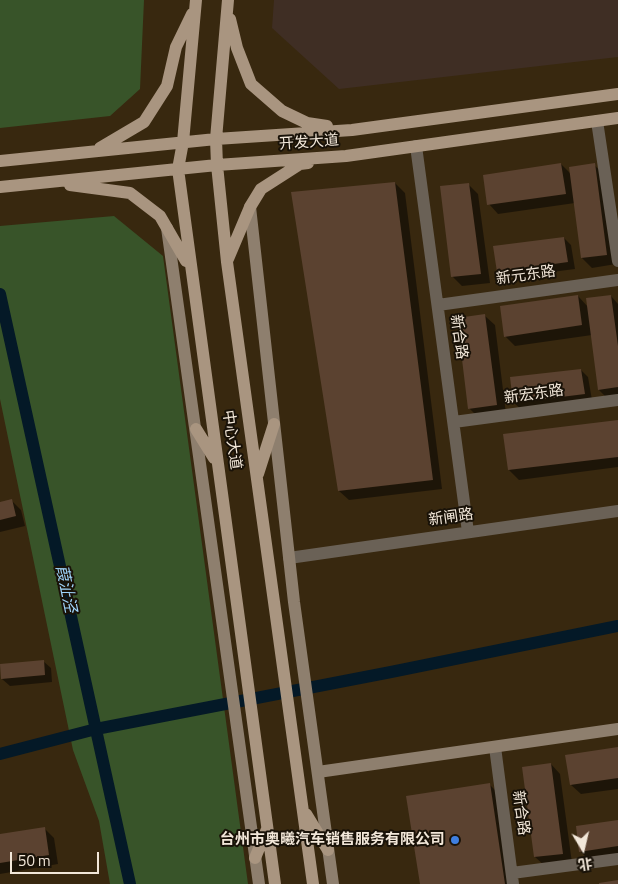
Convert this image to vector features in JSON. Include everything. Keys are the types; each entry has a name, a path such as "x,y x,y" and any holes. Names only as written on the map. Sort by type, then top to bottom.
{"main road":[{"name":"中心大道","path":"196,2 183,142 178,169 275,884"},
{"path":"93,152 144,122 167,86 176,47 196,2"},
{"name":"中心大道","path":"228,4 216,139 217,165 227,262 313,884"},
{"path":"228,4 237,48 251,84 282,110 307,123 352,130"},
{"name":"开发大道","path":"0,161 216,139 352,130 618,94"},
{"name":"开发大道","path":"0,187 217,165 346,156 618,118"},
{"path":"227,262 250,207 261,189 300,164 346,156"},
{"path":"45,182 130,193 160,216 192,272"},
{"path":"250,207 289,558 333,884"},
{"path":"166,226 230,668 259,884"},
{"path":"257,479 274,424"},
{"path":"196,428 218,463"},
{"path":"318,772 618,729"},
{"path":"303,808 328,850"},
{"path":"255,858 267,830"}],"street":[{"path":"597,121 618,261"},
{"name":"新合路","path":"416,146 468,532"},
{"name":"新元东路","path":"438,305 618,280"},
{"name":"新宏东路","path":"454,422 618,400"},
{"name":"新闸路","path":"289,558 618,511"},
{"name":"新合路","path":"495,747 513,878"},
{"path":"513,878 618,859"}],"shaded area":[{"path":"274,0 618,0 618,57 339,89 272,28"}],"green space":[{"path":"0,0 144,0 140,89 110,116 0,128"},
{"path":"114,216 163,256 248,884 110,884 99,821 73,750 0,399 0,226"}],"building":[{"path":"561,163 566,194 487,205 483,175"},
{"path":"595,163 607,255 581,258 569,167"},
{"path":"395,182 433,480 338,491 291,192"},
{"path":"469,183 481,274 451,277 440,186"},
{"path":"564,237 568,262 497,272 493,246"},
{"path":"578,295 582,325 504,337 500,306"},
{"path":"611,295 618,346 618,387 598,390 586,298"},
{"path":"485,314 497,405 468,409 457,318"},
{"path":"581,369 585,394 513,403 510,377"},
{"path":"618,420 618,457 508,470 503,434"},
{"path":"12,499 16,516 0,520 0,502"},
{"path":"44,660 45,675 1,679 0,664"},
{"path":"618,747 618,778 570,785 565,755"},
{"path":"551,763 563,854 534,857 522,767"},
{"name":"台州市奥曦汽车销售服务有限公司","path":"490,783 505,884 420,884 406,796"},
{"path":"618,820 618,846 579,852 576,826"},
{"path":"45,827 49,855 0,863 0,834"},
{"path":"618,880 618,884 599,884 599,883"}],"waterway":[{"name":"葭沚泾","path":"0,294 130,884"},
{"path":"0,754 96,729 618,626"}],"place":[{"name":"台州市奥曦汽车销售服务有限公司","path":"455,840"}]}
